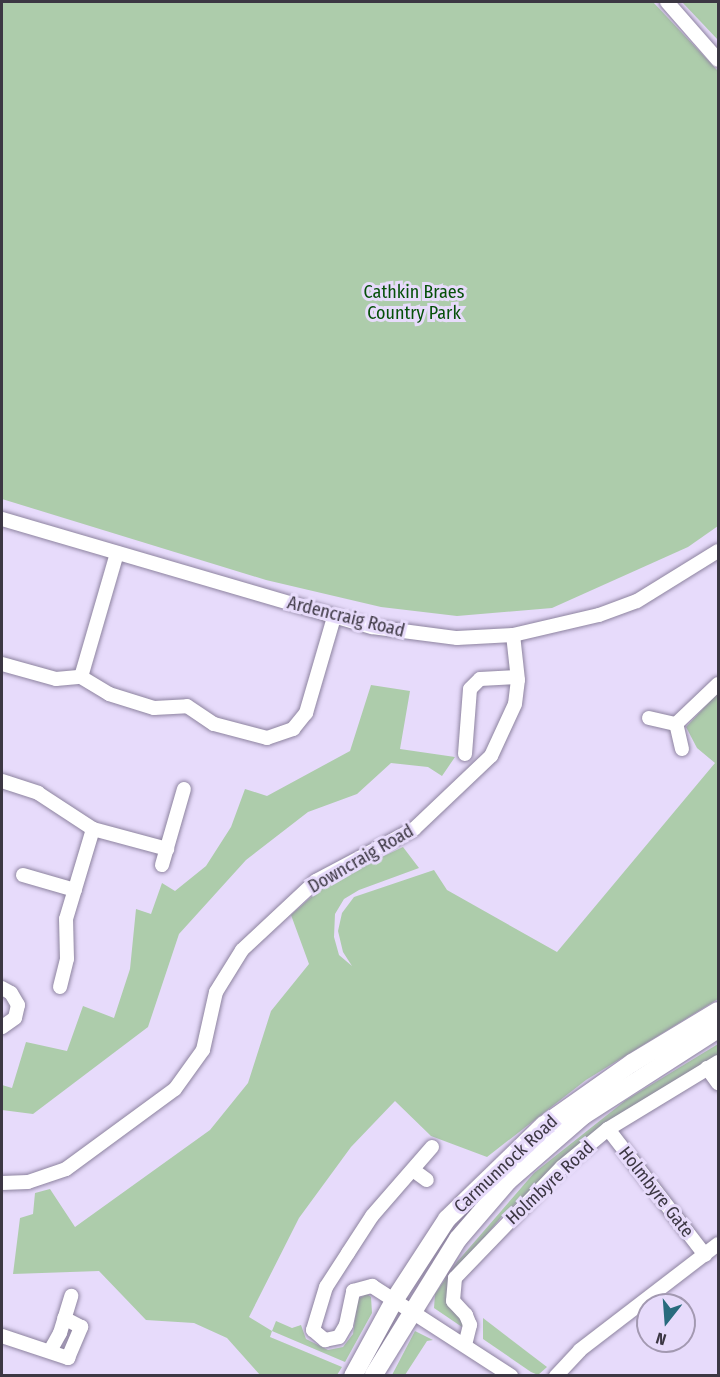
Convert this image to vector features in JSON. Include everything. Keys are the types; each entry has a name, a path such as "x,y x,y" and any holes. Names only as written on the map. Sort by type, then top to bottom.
{"main road":[{"name":"Carmunnock Road","path":"352,1376 395,1299 447,1219 544,1125 632,1063 718,1011"},
{"name":"Carmunnock Road","path":"373,1376 411,1309 482,1208 536,1153 584,1115 718,1029"}],"street":[{"path":"667,2 718,60"},
{"name":"Ardencraig Road","path":"2,519 334,617 410,634 457,638 513,635 555,628 637,601 718,551"},
{"path":"81,677 117,554"},
{"path":"2,663 56,678 81,677 109,694 154,708 187,706 214,724 267,738 293,729 306,713 334,617"},
{"name":"Downcraig Road","path":"2,1183 28,1182 66,1169 175,1089 203,1050 216,992 242,950 316,881 414,830 491,756 516,704 518,677 513,635"},
{"path":"465,754 470,689 480,679 518,677"},
{"path":"676,724 718,684"},
{"path":"649,718 676,724"},
{"path":"676,724 682,749"},
{"path":"2,784 38,793 93,829 166,849"},
{"path":"162,865 184,789"},
{"path":"60,987 67,959 64,926 93,829"},
{"path":"23,875 75,890"},
{"path":"2,988 11,993 18,1005 15,1018 2,1027"},
{"path":"713,1065 718,1083"},
{"name":"Holmbyre Road","path":"465,1345 470,1325 453,1301 454,1278 562,1167 608,1129 713,1065"},
{"name":"Holmbyre Gate","path":"608,1129 705,1255"},
{"path":"432,1147 372,1216 326,1287 313,1330 325,1340 339,1337 346,1325 351,1295 357,1287 372,1286 411,1309 511,1376"},
{"path":"413,1170 427,1180"},
{"path":"556,1376 580,1350 718,1244"},
{"path":"50,1351 71,1296"},
{"path":"2,1336 70,1357 81,1327 64,1318"}],"green space":[{"name":"Cathkin Braes Country Park","path":"2,2 653,2 718,71 718,526 688,547 552,608 457,616 381,607 266,580 2,499"},
{"path":"682,2 718,2 718,40"},
{"path":"371,685 410,691 400,749 455,757 442,776 428,767 391,763 357,794 308,812 246,860 179,934 148,1027 33,1114 2,1110 2,1085 12,1088 26,1042 67,1051 83,1006 114,1018 130,969 136,909 151,914 162,883 175,891 206,866 231,827 245,789 267,796 350,751"},
{"path":"718,693 718,999 586,1080 487,1157 431,1136 395,1101 351,1147 299,1218 249,1317 272,1331 270,1337 342,1367 337,1375 260,1375 227,1338 194,1323 146,1320 99,1271 13,1274 20,1218 33,1214 35,1193 50,1189 75,1227 210,1130 248,1083 271,1011 309,964 291,915 327,883 403,847 419,868 359,890 344,899 335,914 334,937 339,955 352,966 343,952 338,931 342,913 354,897 434,870 447,890 557,952 715,763 697,748 686,727"},
{"path":"718,1044 718,1056 615,1118 575,1149 503,1215 450,1279 465,1322 462,1327 434,1308 435,1294 457,1262 534,1173 626,1100"},
{"path":"367,1294 371,1297 372,1313 345,1362 272,1331 276,1321 292,1328 301,1325 306,1339 328,1350 343,1347 353,1334 358,1299"},
{"path":"483,1318 547,1367 538,1375 531,1372 483,1339"},
{"path":"415,1331 433,1340 427,1341 405,1375 392,1375"}]}
